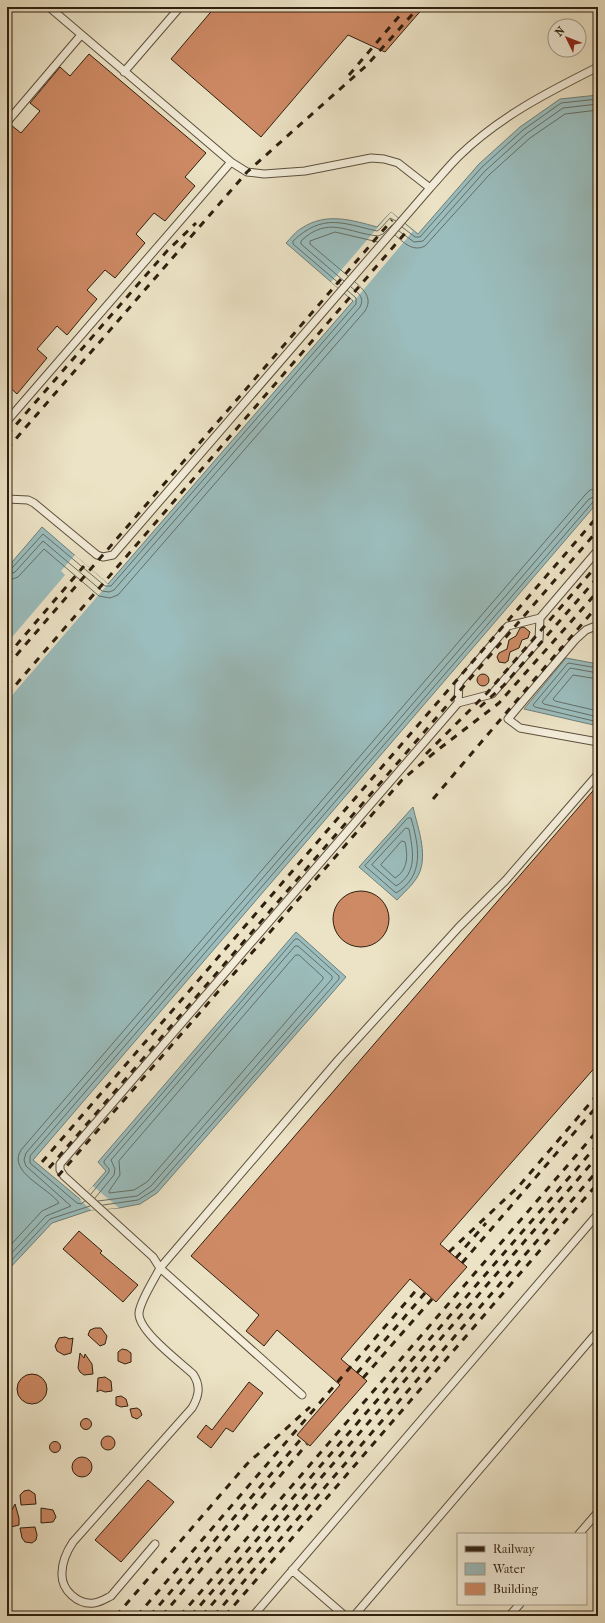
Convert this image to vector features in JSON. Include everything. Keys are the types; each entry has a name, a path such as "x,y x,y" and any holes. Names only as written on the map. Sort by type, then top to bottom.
{"lane":[{"path":"48,7 230,162 247,172 264,174 305,171 371,158 384,159 398,163 430,188"},
{"path":"124,72 180,7"},
{"path":"7,122 81,35"},
{"path":"7,499 28,500 34,503 98,555 103,557 113,555 459,156 486,133 515,112 544,94 598,67"},
{"path":"7,421 230,162"},
{"path":"458,702 459,683 508,626 540,618 598,550"},
{"path":"302,1395 160,1268 153,1256 64,1176 60,1170 60,1164 458,702 492,694 539,640 540,618"},
{"path":"598,625 586,630 575,640 508,719 520,728 598,742"},
{"path":"155,1544 111,1596 102,1602 93,1604 84,1603 77,1599 66,1588 62,1574 65,1556 73,1542 192,1408 197,1398 199,1390 198,1381 193,1374 147,1331 140,1321 140,1308 160,1268 339,1059 459,927 506,880 598,774"},
{"path":"253,1616 598,1214"},
{"path":"354,1616 598,1331"},
{"path":"580,1533 598,1512"},
{"path":"292,1570 345,1616"},
{"path":"509,1616 519,1605"}],"water":[{"path":"598,95 598,502 33,1160 81,1200 106,1171 98,1162 296,932 346,977 157,1193 140,1204 119,1208 91,1210 52,1223 7,1271 7,568 42,527 108,584 353,301 286,243 298,231 311,223 330,219 349,220 377,227 391,212 418,234 479,164 520,127 560,99"},
{"path":"566,658 598,664 598,726 524,709"},
{"path":"413,807 422,844 422,862 416,879 397,900 359,867"}],"pier":[{"path":"391,212 413,231 354,301 331,282"},
{"path":"75,555 108,584 7,701 7,643 65,575 61,571"},
{"path":"93,1186 119,1208 91,1210 80,1200"}],"building":[{"path":"215,7 424,7 385,52 348,35 261,137 171,59"},
{"path":"89,54 206,153 185,177 195,186 165,221 154,213 136,234 145,243 115,278 105,270 87,290 97,299 67,335 57,326 37,349 47,358 17,394 7,385 7,127 11,125 21,133 40,111 30,103 60,67 70,76"},
{"path":"524,627 530,632 528,638 522,640 519,648 510,652 508,661 505,663 499,662 497,657 499,653 507,649 509,640 516,636 520,628"},
{"path":"481,674 485,674 489,680 485,686 481,686 477,682 477,678"},
{"path":"598,785 598,1064 440,1244 467,1267 436,1302 410,1279 341,1359 367,1381 310,1446 297,1435 340,1385 277,1330 264,1346 246,1331 259,1315 191,1256"},
{"path":"355,891 367,891 381,899 389,913 387,930 381,939 367,947 355,947 345,942 338,935 333,925 333,913 338,903 345,896"},
{"path":"79,1231 102,1251 100,1253 138,1285 123,1302 63,1249"},
{"path":"101,1328 107,1336 105,1344 100,1346 88,1335 90,1330"},
{"path":"65,1337 70,1339 73,1338 71,1353 64,1355 57,1351 55,1346 59,1338"},
{"path":"122,1349 131,1353 131,1362 125,1364 118,1361 118,1352"},
{"path":"80,1353 84,1358 85,1354 92,1364 93,1374 84,1375 80,1372 78,1368"},
{"path":"32,1374 42,1379 47,1389 42,1399 32,1404 22,1399 17,1389 22,1379"},
{"path":"105,1377 111,1381 112,1391 105,1392 100,1390 97,1392 98,1378"},
{"path":"249,1382 263,1393 233,1432 226,1428 211,1448 197,1437 206,1425 212,1430"},
{"path":"121,1396 126,1399 128,1406 121,1407 116,1405 116,1397"},
{"path":"137,1408 140,1410 142,1415 137,1419 132,1417 130,1409"},
{"path":"84,1419 88,1419 90,1420 90,1428 84,1429 81,1426 81,1422"},
{"path":"108,1436 113,1438 115,1443 113,1448 108,1450 103,1448 101,1443 103,1438"},
{"path":"53,1442 57,1442 59,1443 59,1451 53,1452 50,1449 50,1445"},
{"path":"78,1457 86,1457 92,1463 92,1471 86,1477 78,1477 72,1471 72,1463"},
{"path":"148,1480 174,1502 121,1562 95,1540"},
{"path":"29,1490 35,1494 36,1504 21,1505 20,1495 24,1491"},
{"path":"15,1504 19,1518 19,1525 7,1528 7,1519"},
{"path":"41,1508 53,1510 56,1517 53,1522 41,1523"},
{"path":"35,1527 37,1535 36,1540 32,1543 25,1542 22,1538 20,1528"}],"railway":[{"path":"349,75 407,7"},
{"path":"7,449 247,172 367,65 419,7"},
{"path":"7,666 392,220"},
{"path":"7,435 167,251 196,223"},
{"path":"7,695 407,231"},
{"path":"42,1162 598,516"},
{"path":"49,1168 598,530"},
{"path":"426,754 487,693 598,564"},
{"path":"7,656 84,566"},
{"path":"480,707 504,685 598,577"},
{"path":"58,1176 402,780 435,752 499,703 598,591"},
{"path":"559,651 594,610"},
{"path":"433,799 562,647"},
{"path":"449,1252 519,1186 598,1094"},
{"path":"462,1263 598,1105"},
{"path":"180,1616 598,1130"},
{"path":"191,1616 598,1144"},
{"path":"202,1616 598,1156"},
{"path":"214,1616 598,1170"},
{"path":"225,1616 598,1183"},
{"path":"456,1258 486,1223"},
{"path":"137,1616 419,1287"},
{"path":"357,1373 425,1293"},
{"path":"363,1378 432,1299"},
{"path":"116,1616 247,1464 310,1407"},
{"path":"150,1616 301,1439"},
{"path":"162,1616 307,1444"}]}
